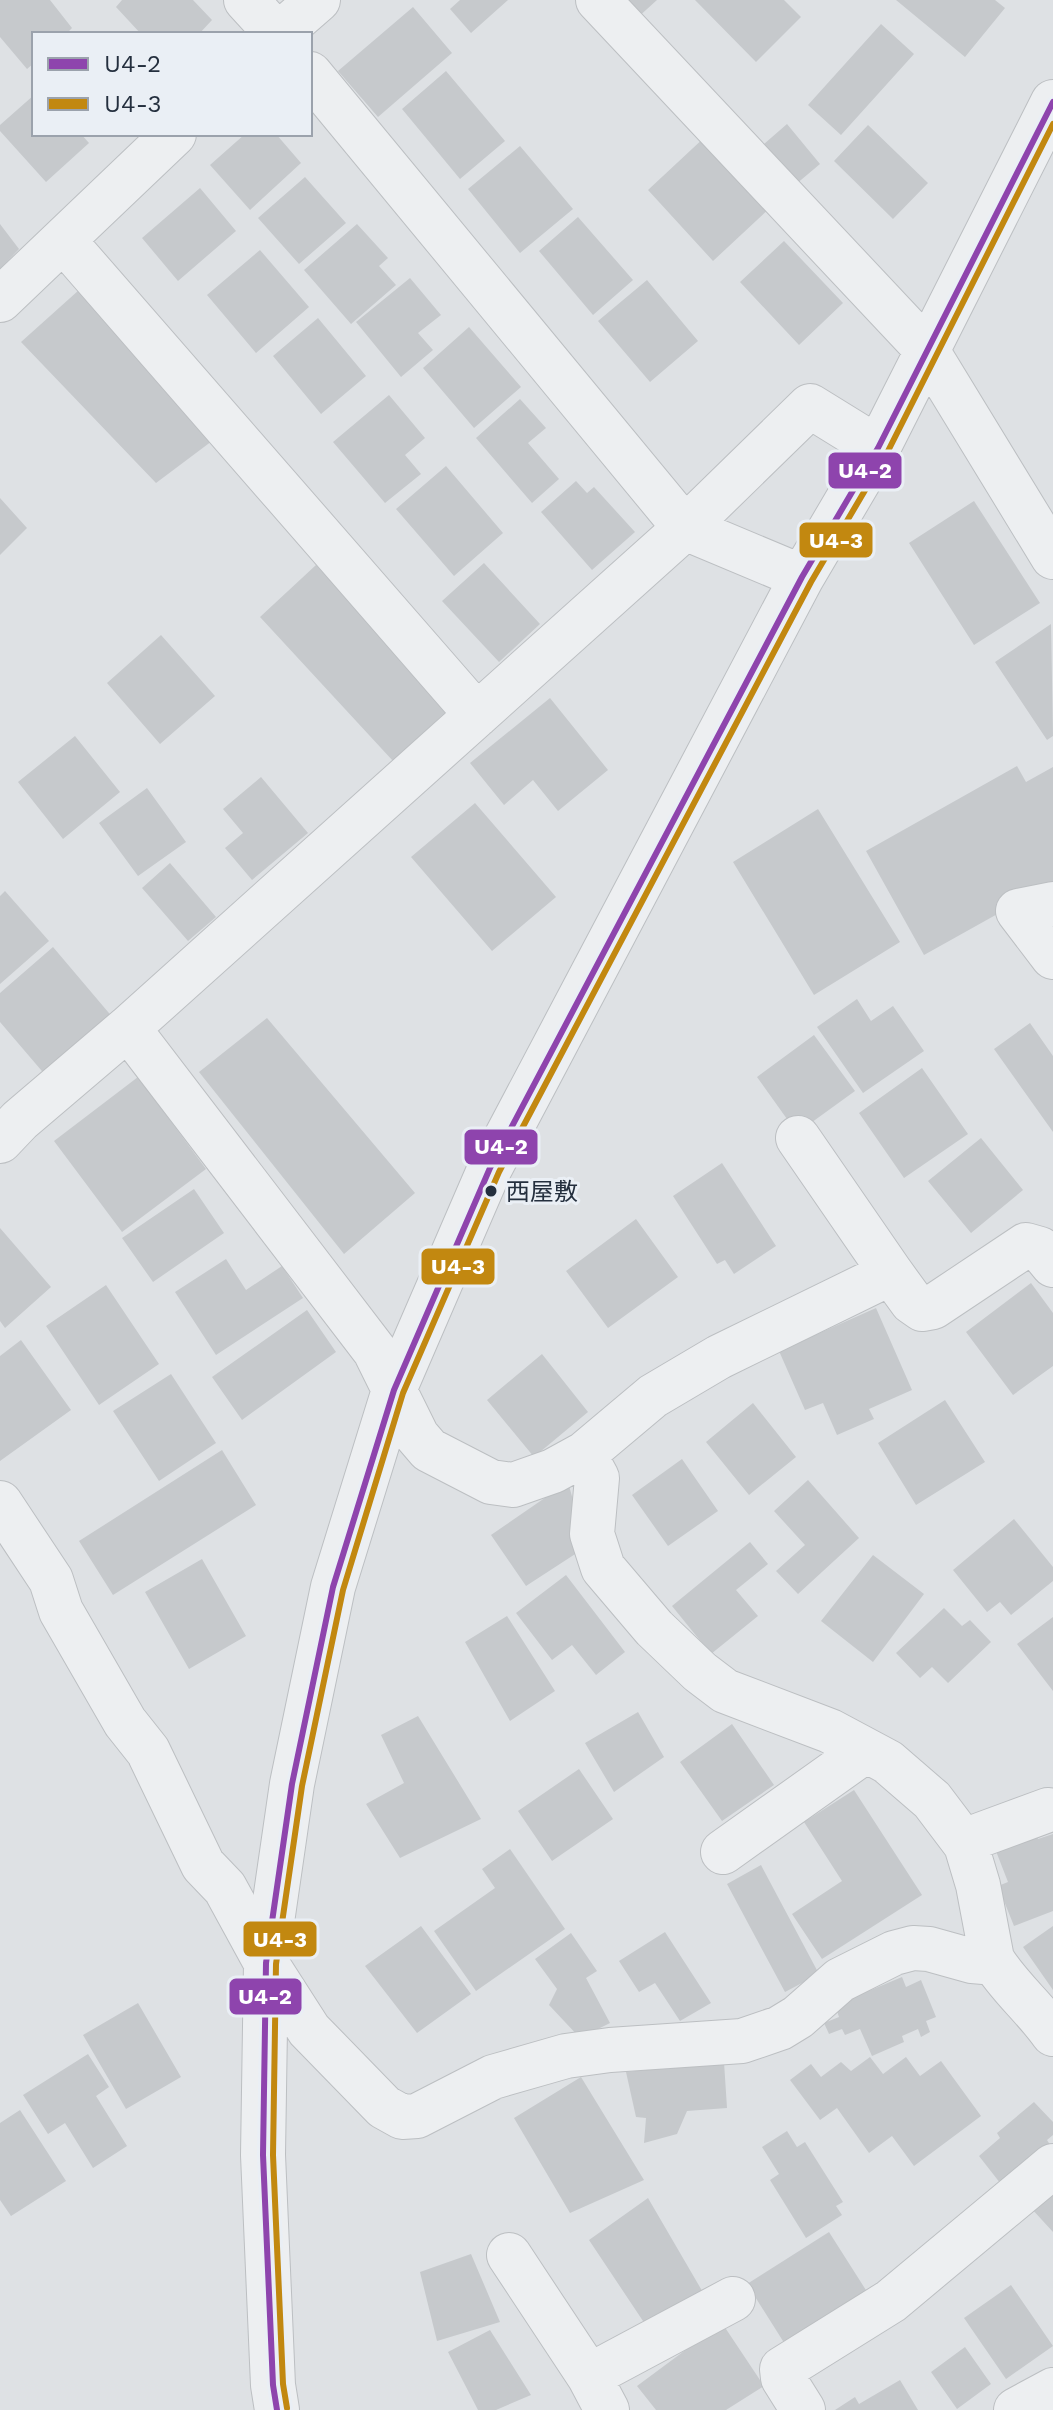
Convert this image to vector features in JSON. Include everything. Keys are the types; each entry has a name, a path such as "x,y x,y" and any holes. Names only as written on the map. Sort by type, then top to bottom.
{"street":[{"path":"246,0 276,32"},
{"path":"280,32 318,0"},
{"path":"598,0 926,349 1053,557"},
{"path":"312,76 685,528 802,577"},
{"path":"277,2410 273,2385 263,2155 266,1963 292,1784 333,1587 394,1390 490,1168 802,577 878,448 1053,102"},
{"path":"0,300 172,136"},
{"path":"63,240 477,715"},
{"path":"7,1119 128,1028 685,528 810,406 878,448"},
{"path":"1036,908 1053,957"},
{"path":"128,1028 375,1351 417,1436 429,1450 491,1482 513,1485 553,1471 584,1454 653,1396 693,1372 891,1273"},
{"path":"798,1138 912,1302 922,1309 933,1307 1026,1245 1040,1249 1053,1265"},
{"path":"584,1454 597,1478 592,1534 603,1568 654,1628 725,1691 830,1731 888,1762 932,1800 966,1845 978,1885 992,1959 1053,2034"},
{"path":"0,1503 51,1580 61,1611 125,1722 148,1751 203,1865 225,1888 266,1963 309,2030 384,2107 402,2117 417,2116 493,2077 566,2056 742,2041 780,2028 798,2017 840,1980 894,1953 913,1948 929,1949 972,1961 992,1959"},
{"path":"723,1852 865,1751"},
{"path":"966,1845 980,1835 1048,1810"},
{"path":"803,2410 783,2378 782,2369 891,2301 1053,2166"},
{"path":"509,2255 598,2393 733,2299"},
{"path":"1016,2410 1053,2390"}],"building":[{"path":"0,0 50,0 72,28 68,32 32,32 32,65 27,69 0,37"},
{"path":"122,0 193,0 212,20 201,32 139,32 116,7"},
{"path":"460,0 508,0 471,33 450,9"},
{"path":"619,0 657,0 636,19"},
{"path":"695,0 784,0 801,17 756,62"},
{"path":"896,0 995,0 1005,8 965,57"},
{"path":"413,7 452,53 378,117 338,71"},
{"path":"881,24 914,54 841,135 808,105"},
{"path":"446,71 505,141 460,179 402,109"},
{"path":"32,97 32,136 83,136 89,143 46,182 0,131 0,125"},
{"path":"787,124 820,164 789,190 756,151"},
{"path":"868,125 928,183 893,219 834,161"},
{"path":"707,135 772,206 713,261 648,190"},
{"path":"243,136 278,136 301,163 250,210 210,165"},
{"path":"520,146 573,209 520,253 468,189"},
{"path":"305,177 346,223 299,264 258,218"},
{"path":"200,188 236,231 178,281 142,238"},
{"path":"578,217 633,280 593,315 539,251"},
{"path":"0,224 19,249 0,269"},
{"path":"357,224 388,258 379,266 396,285 351,324 304,270"},
{"path":"784,241 843,303 799,345 740,282"},
{"path":"260,250 309,307 256,353 207,295"},
{"path":"410,278 441,315 418,333 433,350 401,377 356,322"},
{"path":"647,280 698,341 650,382 598,321"},
{"path":"79,290 212,441 156,483 21,342"},
{"path":"318,318 366,376 321,414 273,356"},
{"path":"469,327 521,387 474,428 423,368"},
{"path":"389,395 425,438 405,455 421,474 385,503 333,442"},
{"path":"520,399 546,428 528,443 559,479 532,503 476,438"},
{"path":"446,466 503,533 454,576 396,509"},
{"path":"576,481 587,493 594,487 635,532 592,570 541,512"},
{"path":"0,498 27,528 0,555"},
{"path":"974,501 1040,603 974,645 909,543"},
{"path":"484,563 540,624 499,662 442,601"},
{"path":"316,565 449,709 393,761 260,617"},
{"path":"1051,624 1053,736 1047,740 995,662"},
{"path":"161,635 215,696 160,744 107,683"},
{"path":"550,698 608,770 558,811 533,780 504,805 470,763"},
{"path":"75,736 120,792 63,839 18,782"},
{"path":"1017,766 1026,782 1053,767 1053,883 924,955 866,851"},
{"path":"261,777 308,833 252,880 225,848 243,833 223,809"},
{"path":"147,788 186,842 138,876 99,823"},
{"path":"475,803 556,897 492,951 411,857"},
{"path":"818,809 900,942 814,995 733,862"},
{"path":"170,863 216,917 188,941 142,888"},
{"path":"5,891 49,941 0,984 0,896"},
{"path":"53,947 114,1019 47,1077 0,1022 0,993"},
{"path":"857,999 871,1021 893,1006 924,1051 863,1093 817,1027"},
{"path":"267,1018 415,1193 344,1254 199,1072"},
{"path":"1030,1023 1053,1056 1053,1132 994,1049"},
{"path":"814,1035 855,1091 797,1133 757,1077"},
{"path":"922,1068 968,1134 904,1178 859,1113"},
{"path":"138,1077 206,1169 122,1232 54,1141"},
{"path":"981,1138 1023,1190 971,1233 928,1181"},
{"path":"722,1163 776,1246 734,1274 725,1260 717,1264 673,1196"},
{"path":"194,1189 224,1233 153,1282 122,1238"},
{"path":"636,1219 678,1277 608,1328 566,1271"},
{"path":"0,1228 51,1287 5,1328 0,1321"},
{"path":"226,1259 246,1290 282,1266 303,1298 216,1355 175,1292"},
{"path":"1031,1283 1053,1313 1053,1366 1013,1395 966,1332"},
{"path":"106,1285 159,1364 99,1405 46,1326"},
{"path":"876,1308 912,1390 869,1409 874,1419 837,1435 823,1403 805,1410 779,1351"},
{"path":"307,1310 336,1352 242,1420 212,1377"},
{"path":"21,1340 71,1410 0,1461 0,1356"},
{"path":"542,1354 588,1412 534,1457 487,1400"},
{"path":"171,1374 216,1443 159,1481 113,1411"},
{"path":"945,1400 985,1462 916,1505 878,1443"},
{"path":"753,1403 796,1457 749,1495 706,1442"},
{"path":"222,1450 256,1505 113,1595 79,1541"},
{"path":"682,1459 718,1511 668,1546 632,1495"},
{"path":"808,1480 859,1538 798,1594 776,1571 805,1545 774,1511"},
{"path":"568,1482 586,1547 526,1586 491,1535"},
{"path":"1014,1519 1053,1567 1053,1581 1011,1615 1000,1602 987,1612 953,1570"},
{"path":"750,1542 768,1564 736,1590 758,1616 711,1654 672,1606"},
{"path":"873,1555 924,1594 873,1662 821,1621"},
{"path":"202,1559 246,1636 189,1669 145,1592"},
{"path":"566,1575 625,1652 596,1675 572,1645 552,1660 516,1613"},
{"path":"944,1608 962,1626 970,1620 991,1642 948,1683 932,1667 920,1678 896,1653"},
{"path":"507,1616 555,1691 510,1721 465,1642"},
{"path":"1053,1617 1053,1691 1017,1644"},
{"path":"638,1712 664,1757 614,1792 585,1743"},
{"path":"418,1716 481,1819 400,1858 366,1804 404,1783 381,1735"},
{"path":"732,1724 774,1785 722,1821 680,1762"},
{"path":"579,1769 613,1819 552,1861 518,1811"},
{"path":"854,1790 922,1895 822,1959 792,1914 842,1881 804,1822"},
{"path":"1035,1830 1038,1839 1053,1834 1053,1911 1014,1926 998,1886 1008,1882 994,1846"},
{"path":"510,1849 565,1929 476,1991 434,1931 495,1888 482,1869"},
{"path":"761,1865 819,1974 785,1992 727,1884"},
{"path":"421,1926 471,1994 417,2033 365,1966"},
{"path":"1053,1926 1053,1990 1023,1947"},
{"path":"665,1932 711,2003 680,2021 655,1983 639,1992 619,1961"},
{"path":"571,1933 597,1971 586,1978 610,2023 580,2038 549,2005 557,1989 535,1959"},
{"path":"902,1977 906,1987 921,1980 936,2017 926,2021 930,2032 921,2037 918,2029 902,2036 904,2042 872,2056 860,2029 845,2035 842,2029 829,2034 824,2023 839,2017 835,2005"},
{"path":"138,2003 181,2077 126,2109 83,2035"},
{"path":"88,2054 109,2087 96,2096 127,2146 93,2168 65,2123 48,2134 23,2095"},
{"path":"870,2057 883,2074 906,2057 920,2076 941,2061 981,2116 914,2166 892,2136 869,2153 837,2108 820,2120 790,2080 811,2064 821,2077 841,2062 851,2071"},
{"path":"724,2062 727,2108 687,2111 677,2134 644,2143 646,2118 636,2117 626,2072"},
{"path":"581,2077 644,2180 570,2213 514,2118"},
{"path":"1034,2102 1053,2122 1053,2135 1047,2140 1052,2148 1004,2188 979,2156 1000,2138 997,2133"},
{"path":"20,2110 66,2181 11,2216 0,2200 0,2123"},
{"path":"787,2131 797,2147 805,2142 843,2202 836,2206 842,2215 806,2238 770,2180 779,2174 762,2147"},
{"path":"1053,2190 1053,2232 1031,2208"},
{"path":"648,2198 708,2301 649,2330 589,2240"},
{"path":"829,2232 871,2298 788,2349 747,2284"},
{"path":"471,2254 500,2322 437,2341 420,2272"},
{"path":"1011,2285 1053,2346 1006,2379 964,2318"},
{"path":"722,2323 764,2386 726,2410 656,2410 637,2386"},
{"path":"490,2330 531,2395 496,2410 478,2410 448,2352"},
{"path":"965,2347 991,2384 957,2409 931,2372"},
{"path":"900,2380 918,2410 835,2410 855,2397 859,2404"}],"transit line":[{"name":"U4-2","path":"277,2410 273,2385 263,2155 266,1963 292,1784 333,1587 394,1390 490,1168 802,577 878,448 1053,102"},
{"name":"U4-3","path":"287,2408 283,2384 273,2155 276,1964 302,1786 343,1590 403,1393 499,1172 811,582 887,453 1053,124"}],"place":[{"name":"西屋敷","path":"491,1191"}]}
